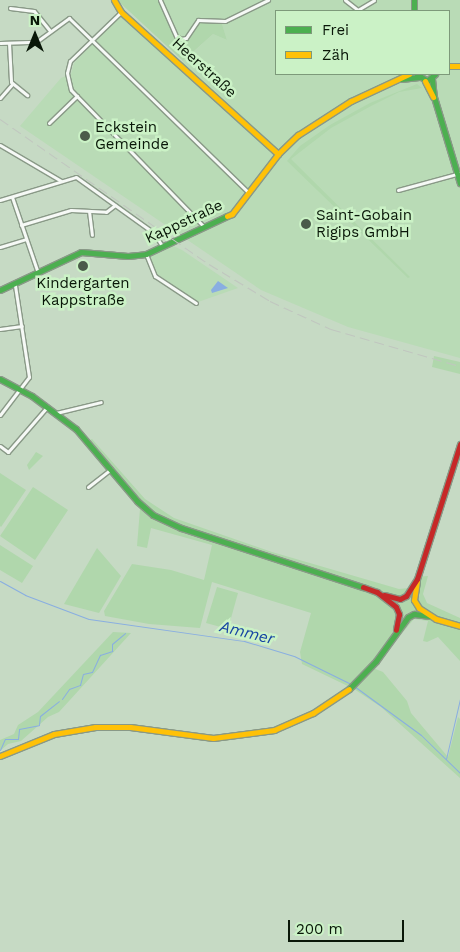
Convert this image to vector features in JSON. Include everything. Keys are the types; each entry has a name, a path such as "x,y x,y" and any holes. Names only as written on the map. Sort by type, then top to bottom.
{"street":[{"name":"Heerstraße","path":"114,0 122,12 278,154"},
{"path":"160,0 181,39 186,38 198,20 225,21 268,0"},
{"path":"344,0 356,10"},
{"path":"359,10 374,0"},
{"path":"10,8 34,11 50,31"},
{"path":"122,12 70,62 67,73 71,90 204,227"},
{"path":"0,43 30,44 69,18 249,193"},
{"path":"0,98 12,84 9,43"},
{"name":"Kappstraße","path":"0,290 15,285 81,252 128,256 146,254 232,214 278,154 322,119 351,101 407,75"},
{"path":"418,76 425,81 434,97 459,173 460,184"},
{"name":"Kappstraße","path":"397,80 418,76"},
{"path":"425,81 433,76 434,97"},
{"path":"12,84 27,95"},
{"path":"49,123 77,96"},
{"path":"0,145 61,181"},
{"path":"398,190 459,173"},
{"path":"0,200 76,177 154,233 162,246"},
{"path":"12,197 38,273"},
{"path":"21,225 71,210 106,212 115,204"},
{"path":"89,211 92,235"},
{"path":"0,247 26,239"},
{"path":"146,254 155,276 196,303"},
{"path":"0,415 28,382 30,371 15,285"},
{"path":"0,329 22,326"},
{"path":"0,379 22,390 71,425 112,469 142,506 166,522 352,582 382,595 416,602 430,616"},
{"path":"56,413 101,402"},
{"path":"0,446 8,452 47,407"},
{"path":"414,614 417,579 460,444"},
{"path":"88,488 112,469"},
{"path":"396,608 417,579"},
{"path":"382,595 396,608 399,614 396,630"},
{"path":"399,614 408,617"},
{"path":"0,756 54,734 95,726 130,726 205,738 254,735 307,717 349,689 360,679 396,630 408,617 414,614 430,616 460,626"}],"shaded area":[{"path":"117,0 158,0 177,40 188,39 196,25 203,22 222,24 227,40 213,34 183,61"},
{"path":"158,0 460,0 460,358 348,327 261,290 20,126 61,78 71,74 74,63 120,16 178,66 213,34 227,40 222,24 203,22 196,25 188,39 177,40"},
{"path":"417,84 422,88 399,92 371,106 331,128 291,159 410,277 408,278 287,161 300,146 330,125 370,103"},
{"path":"171,245 182,250 238,288 198,302 157,274 151,264 151,256"},
{"path":"434,356 460,362 460,374 432,367"},
{"path":"92,439 145,499 174,518 272,552 399,589 409,588 415,577 428,576 423,594 427,603 460,618 460,661 438,637 427,642 423,641 428,621 414,619 373,668 383,672 407,701 411,713 448,757 458,717 460,719 460,778 381,707 354,689 302,664 300,652 311,613 212,582 200,628 149,624 105,616 104,611 132,564 171,570 204,580 212,545 151,528 147,548 137,546 140,509 87,442"},
{"path":"36,452 43,456 29,470 27,465"},
{"path":"0,473 26,490 1,527 0,526"},
{"path":"33,487 68,510 35,560 0,536"},
{"path":"0,545 33,566 22,583 0,570"},
{"path":"97,548 121,576 99,613 64,604"},
{"path":"217,587 238,593 228,629 206,623"},
{"path":"113,632 131,633 59,712 48,717 21,741 8,744 0,751 0,740 14,734 18,725 38,712"}],"water":[{"path":"218,281 228,288 212,293 211,290"}],"waterway":[{"name":"Ammer","path":"0,581 25,595 89,619 244,641 294,656 351,684"},
{"path":"62,699 69,689 80,685 83,674 92,672 100,655 112,651 112,644 125,633"},
{"name":"Ammer","path":"354,686 421,735 460,773"},
{"path":"446,759 460,699"},
{"path":"0,750 5,739 18,739 19,729 39,725 40,716 59,701"}],"railway":[{"path":"0,119 209,264 270,301 331,329 460,366"}],"traffic: fast":[{"path":"414,0 414,10"},
{"path":"418,75 427,81 434,75"},
{"path":"401,79 419,77"},
{"path":"432,79 434,97 460,183"},
{"path":"0,290 81,252 128,256 146,254 227,216"},
{"path":"0,379 32,396 76,429 137,501 153,515 181,528 363,587"},
{"path":"349,689 376,661 408,617 414,614 430,616"}],"traffic: slow":[{"path":"114,0 121,12 278,154"},
{"path":"450,66 460,66"},
{"path":"227,216 232,214 278,154 298,135 351,101 407,75"},
{"path":"425,81 433,97"},
{"path":"417,581 414,600 419,608 436,619 460,626"},
{"path":"0,756 54,734 95,727 130,727 213,738 274,730 313,713 349,689"}],"traffic: jam":[{"path":"384,595 400,599 406,596 417,579 460,444"},
{"path":"363,587 377,592 396,607 399,614 396,630"}],"place":[{"name":"Eckstein Gemeinde","path":"85,136"},
{"name":"Saint-Gobain Rigips GmbH","path":"306,224"},
{"name":"Kindergarten Kappstraße","path":"83,266"}]}
